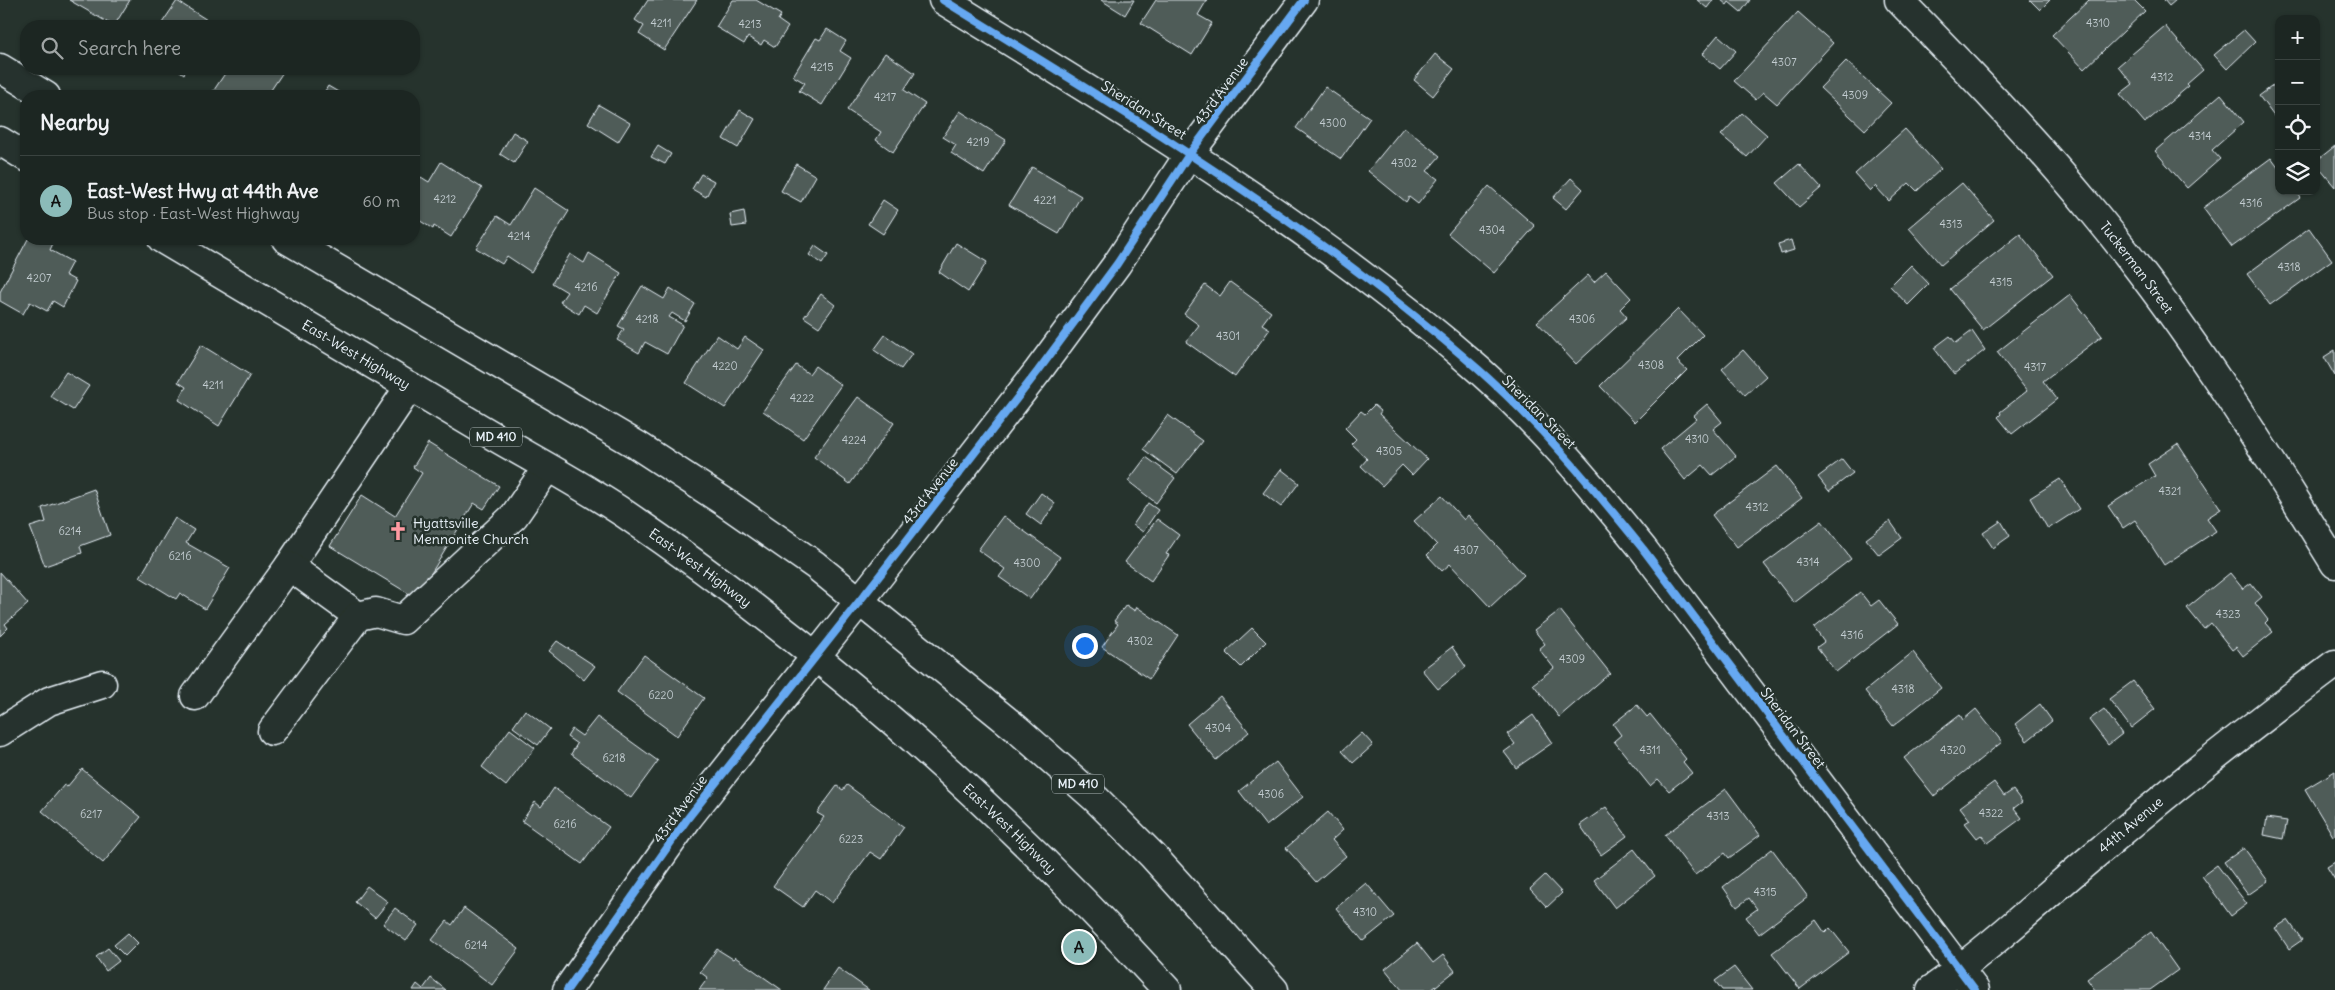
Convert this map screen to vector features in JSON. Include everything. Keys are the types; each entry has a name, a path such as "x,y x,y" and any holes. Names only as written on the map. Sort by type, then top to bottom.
{"street":[{"name":"Sheridan Street","path":"943,0 1190,153 1272,208 1419,319 1480,371 1541,429 1592,486 1643,549 1967,980"},
{"name":"43rd Avenue","path":"566,990 688,818 860,601 1049,356 1117,264 1190,153 1304,0"},
{"name":"Tuckerman Street","path":"1899,0 2006,112 2091,209 2191,342 2262,446 2335,564"},
{"path":"0,68 36,90"},
{"path":"0,141 20,153"},
{"name":"East-West Highway","path":"172,245 621,512 695,562 815,656 906,734 1037,853 1167,990"},
{"name":"MD 410","path":"296,245 637,445 779,539 860,601 1004,717 1096,799 1153,856 1274,990"},
{"path":"195,696 289,566 410,386"},
{"path":"272,731 358,616 376,612 403,620 514,516 548,468"},
{"path":"289,566 358,616"},
{"name":"44th Avenue","path":"1931,990 1967,980 2104,846 2281,704 2335,664"},
{"path":"0,732 48,701 102,684"}],"building":[{"path":"69,0 130,0 118,20 104,20"},
{"path":"648,0 697,0 664,50 639,34 644,26 635,20"},
{"path":"733,0 756,0 781,15 778,20 788,27 775,47 764,40 761,45 748,37 744,44 716,27"},
{"path":"1101,0 1134,0 1125,15"},
{"path":"1156,0 1207,0 1198,15 1212,23 1192,55 1141,23"},
{"path":"1697,0 1713,0 1707,8"},
{"path":"1721,0 1750,0 1741,12 1729,2 1727,5"},
{"path":"2030,0 2050,0 2040,10"},
{"path":"2089,0 2134,0 2145,11 2084,69 2052,35"},
{"path":"2164,0 2176,0 2169,6"},
{"path":"177,1 207,20 164,20"},
{"path":"1798,12 1833,43 1777,104 1763,92 1756,100 1734,81"},
{"path":"2165,26 2203,70 2187,84 2189,86 2145,123 2120,94 2133,84 2118,66"},
{"path":"827,29 846,41 840,51 851,58 822,105 799,91 805,83 793,76 816,38 820,40"},
{"path":"2244,30 2255,42 2227,69 2214,55"},
{"path":"1718,35 1736,51 1720,69 1702,54"},
{"path":"885,53 915,73 904,90 925,104 893,152 876,140 881,132 847,110"},
{"path":"1435,54 1454,69 1433,96 1414,80"},
{"path":"1846,61 1891,103 1865,130 1820,88"},
{"path":"224,75 281,75 271,90 214,90"},
{"path":"2275,84 2275,118 2259,96"},
{"path":"328,86 335,90 326,90"},
{"path":"1325,87 1370,118 1341,159 1296,128"},
{"path":"2221,94 2244,122 2212,150 2220,159 2187,188 2155,151"},
{"path":"599,105 630,123 618,142 588,123"},
{"path":"740,110 755,119 738,148 723,139"},
{"path":"960,111 1006,140 984,174 951,153 956,145 943,137"},
{"path":"1742,113 1767,135 1747,157 1721,135"},
{"path":"1404,127 1440,156 1427,171 1438,179 1418,204 1409,197 1406,202 1368,171"},
{"path":"1905,129 1941,169 1917,191 1909,183 1889,201 1875,186 1870,191 1855,174"},
{"path":"513,132 528,141 514,163 500,154"},
{"path":"658,146 671,154 665,164 651,157"},
{"path":"2335,146 2335,187 2320,169 2320,158"},
{"path":"2271,158 2275,164 2275,195 2298,195 2300,198 2232,247 2203,208"},
{"path":"441,162 482,188 451,237 434,226 433,229 420,221 420,179 421,177 429,182"},
{"path":"796,164 816,176 801,202 781,191"},
{"path":"1799,164 1821,188 1799,207 1777,183"},
{"path":"1032,167 1081,196 1059,234 1009,205"},
{"path":"701,174 714,181 706,197 692,189"},
{"path":"1571,178 1583,189 1566,209 1553,198"},
{"path":"1962,183 1994,220 1941,265 1909,228"},
{"path":"1489,186 1535,226 1494,273 1448,234"},
{"path":"534,188 569,211 531,272 507,256 502,264 476,248 497,216 511,225"},
{"path":"883,200 898,210 883,234 868,224"},
{"path":"744,211 746,225 732,227 730,214"},
{"path":"2309,228 2332,260 2270,305 2247,274"},
{"path":"2020,234 2053,275 1983,330 1950,289"},
{"path":"1791,240 1794,250 1781,254 1778,244"},
{"path":"956,243 987,262 968,292 939,272"},
{"path":"25,245 52,245 50,250 72,262 65,275 76,281 63,307 53,301 47,311 30,302 23,314 0,301 0,292"},
{"path":"815,246 828,255 822,264 809,255"},
{"path":"589,253 621,273 597,313 584,305 579,314 560,302 567,292 552,283 570,254 584,263"},
{"path":"1911,265 1929,284 1908,305 1890,286"},
{"path":"1606,271 1631,298 1620,309 1627,317 1576,364 1537,322 1588,275 1594,282"},
{"path":"1230,282 1271,312 1262,324 1270,329 1235,377 1186,342 1199,325 1184,314 1205,285 1220,296"},
{"path":"642,286 664,299 670,288 695,304 685,321 672,313 669,317 683,325 667,354 645,342 639,353 617,340 624,329 618,326"},
{"path":"821,294 835,305 819,327 804,317"},
{"path":"2070,295 2102,336 2043,381 2057,399 2012,434 1998,417 2001,414 2000,412 2027,391 1997,352"},
{"path":"1678,309 1703,335 1677,361 1687,370 1635,422 1600,386"},
{"path":"1972,331 1985,350 1954,374 1934,348 1950,336 1956,343"},
{"path":"717,335 737,349 745,337 764,350 725,408 686,383"},
{"path":"885,335 912,354 901,369 874,350"},
{"path":"201,345 250,375 219,426 179,400 186,387 178,382"},
{"path":"1743,350 1766,376 1745,395 1722,369"},
{"path":"2335,350 2335,376 2324,357"},
{"path":"796,365 809,374 815,366 841,385 803,439 763,411"},
{"path":"66,372 89,386 73,410 50,396"},
{"path":"858,397 894,423 850,484 814,457"},
{"path":"1707,404 1722,422 1713,429 1736,456 1712,475 1703,465 1685,480 1660,449 1696,419 1693,416"},
{"path":"1374,405 1381,411 1379,414 1427,459 1412,475 1402,465 1382,486 1361,466 1367,459 1351,444 1356,439 1345,428 1361,411 1365,414"},
{"path":"1168,415 1203,441 1177,474 1143,449"},
{"name":"Hyattsville Mennonite Church","path":"428,443 499,486 484,509 474,503 416,598 330,546 362,495 395,516 422,473 413,467"},
{"path":"2178,444 2221,509 2207,518 2216,531 2164,565 2135,520 2123,528 2108,506 2155,476 2148,464"},
{"path":"1146,457 1175,478 1156,503 1128,481"},
{"path":"1842,459 1853,473 1829,491 1818,477"},
{"path":"1777,466 1802,498 1737,547 1712,515"},
{"path":"1281,469 1299,483 1281,507 1263,493"},
{"path":"2060,479 2079,509 2048,529 2030,498"},
{"path":"94,489 110,535 80,546 82,553 45,566 30,527 46,522 42,508"},
{"path":"1041,493 1055,503 1041,525 1026,514"},
{"path":"1442,496 1464,520 1468,515 1524,575 1490,607 1450,564 1442,571 1427,555 1437,545 1414,521"},
{"path":"1148,503 1158,510 1143,532 1133,525"},
{"path":"1003,516 1060,557 1030,599 999,577 1005,569 978,550"},
{"path":"175,518 194,530 186,543 230,568 205,609 180,593 176,599 140,577"},
{"path":"1157,519 1179,535 1166,554 1169,555 1151,581 1125,562"},
{"path":"1822,521 1851,559 1794,603 1764,564"},
{"path":"1890,521 1902,538 1879,555 1866,539"},
{"path":"2001,521 2010,536 1993,548 1983,533"},
{"path":"0,572 28,604 5,624 8,628 0,636"},
{"path":"2230,573 2243,589 2251,583 2262,597 2255,603 2268,620 2265,623 2273,632 2243,656 2236,647 2232,650 2211,623 2204,629 2187,608"},
{"path":"1860,592 1871,606 1879,600 1898,624 1836,672 1817,647 1824,642 1814,628"},
{"path":"1126,605 1135,611 1137,607 1178,635 1149,679 1102,647 1118,624 1114,621"},
{"path":"1560,610 1610,673 1559,717 1533,684 1554,668 1539,649 1545,644 1534,630"},
{"path":"1252,628 1266,642 1241,667 1226,652"},
{"path":"557,641 595,666 584,680 549,651"},
{"path":"1452,647 1466,667 1438,689 1422,670"},
{"path":"1913,652 1941,688 1893,726 1865,691"},
{"path":"644,655 704,698 677,736 617,692"},
{"path":"2133,681 2155,709 2131,728 2109,699"},
{"path":"1220,696 1249,732 1216,760 1187,724"},
{"path":"2040,704 2052,721 2027,741 2015,724"},
{"path":"1637,705 1647,717 1650,714 1686,759 1683,762 1692,773 1669,791 1658,779 1650,786 1614,741 1621,735 1613,724"},
{"path":"1976,709 2002,742 1934,796 1904,758 1960,715 1963,720"},
{"path":"2104,709 2122,734 2108,745 2089,720"},
{"path":"525,710 550,729 538,745 513,727"},
{"path":"1533,715 1552,743 1516,768 1504,752 1515,744 1507,734"},
{"path":"597,717 658,761 631,798 571,754 577,744 567,737 572,729 582,736"},
{"path":"510,729 535,748 506,786 482,767"},
{"path":"1362,733 1373,745 1353,763 1342,751"},
{"path":"1276,762 1303,797 1266,826 1239,791"},
{"path":"82,769 141,817 103,863 42,811 64,785 67,787"},
{"path":"2335,771 2335,835 2333,836 2305,789"},
{"path":"1994,782 2004,796 2013,790 2022,802 2014,808 2022,818 1988,843 1981,835 1977,838 1965,823 1970,820 1960,807"},
{"path":"847,785 904,827 881,859 870,852 832,903 815,890 803,907 773,886 824,817 817,813 837,786 843,790"},
{"path":"554,788 609,827 582,864 522,821 535,802 541,807"},
{"path":"1726,789 1760,835 1729,858 1725,853 1695,875 1665,835"},
{"path":"1606,807 1627,836 1601,855 1580,825"},
{"path":"1328,812 1343,830 1332,840 1346,856 1316,882 1286,848"},
{"path":"2267,818 2287,821 2283,839 2264,835"},
{"path":"2244,848 2268,881 2248,895 2224,862"},
{"path":"1634,849 1655,876 1615,908 1594,880"},
{"path":"1772,849 1808,897 1759,934 1746,917 1757,909 1749,898 1737,907 1723,887"},
{"path":"2335,862 2335,880 2327,867"},
{"path":"2217,865 2247,904 2231,916 2202,876"},
{"path":"1545,875 1562,893 1547,907 1530,889"},
{"path":"1366,883 1394,916 1363,941 1336,908"},
{"path":"367,886 388,902 375,918 355,902"},
{"path":"395,908 418,925 406,941 383,924"},
{"path":"464,908 519,949 492,985 432,940 447,921 452,925"},
{"path":"1816,920 1825,933 1830,928 1849,952 1800,989 1772,953"},
{"path":"2288,920 2302,940 2289,949 2275,928"},
{"path":"2151,932 2178,970 2150,990 2095,990 2087,979"},
{"path":"128,933 138,943 125,956 114,945"},
{"path":"1417,943 1433,963 1443,955 1455,971 1431,990 1402,990 1385,969"},
{"path":"108,948 119,961 106,971 96,957"},
{"path":"717,949 733,959 735,957 782,990 699,990 708,978 700,972"},
{"path":"1734,967 1752,990 1722,990 1715,981"},
{"path":"838,968 869,990 823,990"},
{"path":"431,978 446,990 413,990 417,984 423,989"}],"cycle path":[{"path":"943,0 1151,129 1286,220 1352,267 1416,317 1479,370 1523,412 1565,456 1643,549 1975,990"},
{"path":"567,990 688,818 1038,371 1117,264 1190,153 1304,0"}],"place":[{"name":"Hyattsville Mennonite Church","path":"398,531"},
{"name":"East-West Hwy at 44th Ave","path":"1079,947"}]}
